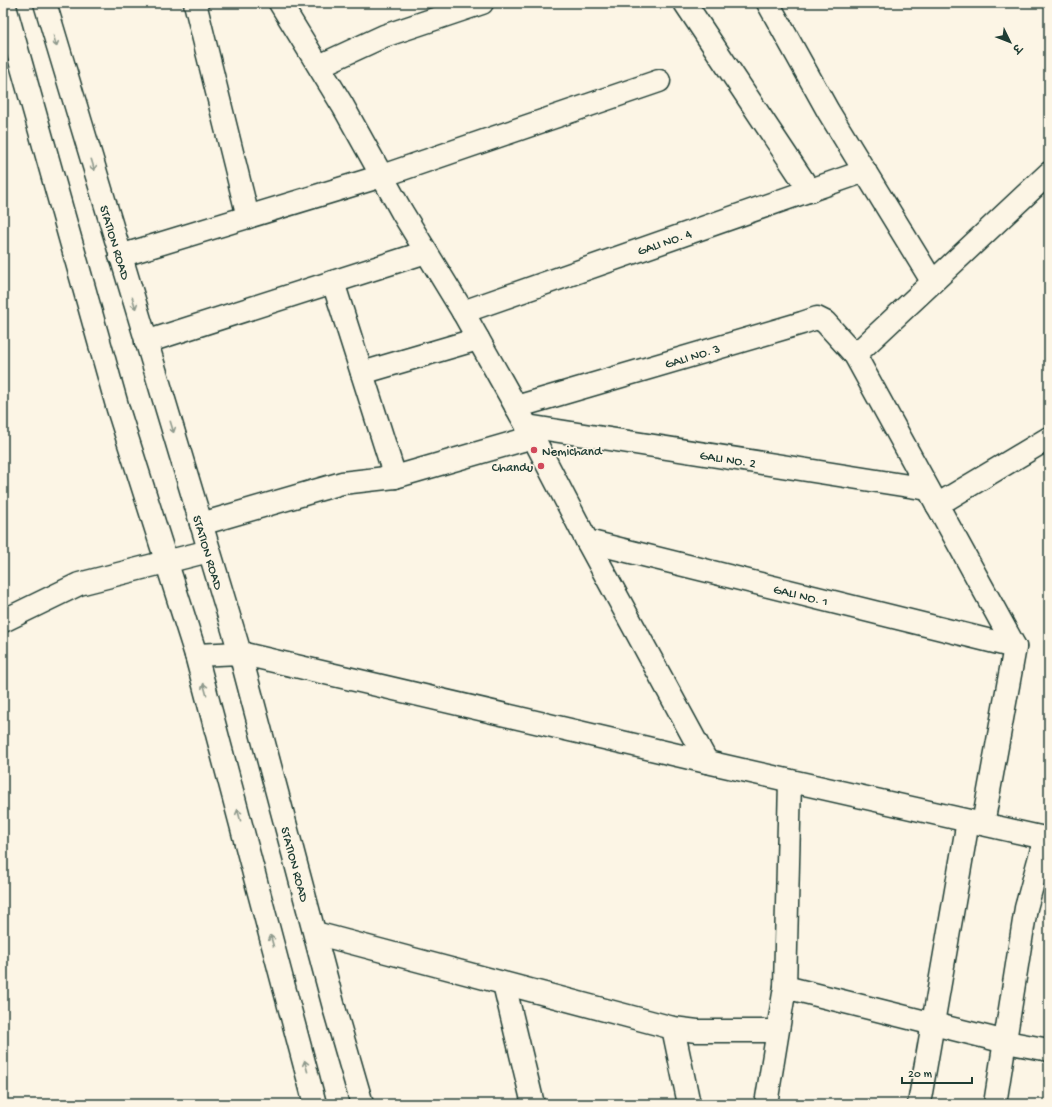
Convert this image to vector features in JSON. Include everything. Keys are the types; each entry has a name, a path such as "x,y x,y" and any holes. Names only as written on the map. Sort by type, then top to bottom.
{"street":[{"path":"4,3 118,409 196,655 315,1104"},
{"name":"STATION ROAD","path":"45,3 240,653 314,933 362,1104"},
{"path":"195,3 248,217"},
{"path":"319,66 384,36 482,3"},
{"path":"685,3 810,190"},
{"path":"768,3 828,111 932,281"},
{"path":"283,4 426,252 463,312 530,432 587,541 707,762"},
{"path":"120,256 382,176 659,81"},
{"name":"GALI NO. 4","path":"463,312 865,171"},
{"path":"919,1104 933,1023 1015,647 855,355 932,281 1049,173"},
{"path":"146,342 426,252"},
{"path":"333,282 395,477"},
{"name":"GALI NO. 3","path":"516,407 817,318 835,330 855,355"},
{"path":"362,373 478,339"},
{"path":"201,524 342,483 395,477 530,432"},
{"name":"GALI NO. 2","path":"530,432 932,497"},
{"path":"932,497 1049,438"},
{"name":"GALI NO. 1","path":"587,541 1015,647"},
{"path":"3,621 79,584 167,563 209,551"},
{"path":"196,655 240,653 707,762 1047,838 1026,908 995,1104"},
{"path":"766,1104 785,987 790,781"},
{"path":"314,933 673,1028 697,1031 777,1031"},
{"path":"504,984 534,1104"},
{"path":"785,987 1006,1042 1049,1050"},
{"path":"673,1028 689,1104"}],"place":[{"name":"Nemichand","path":"534,450"},
{"name":"Chandu","path":"541,466"}]}
